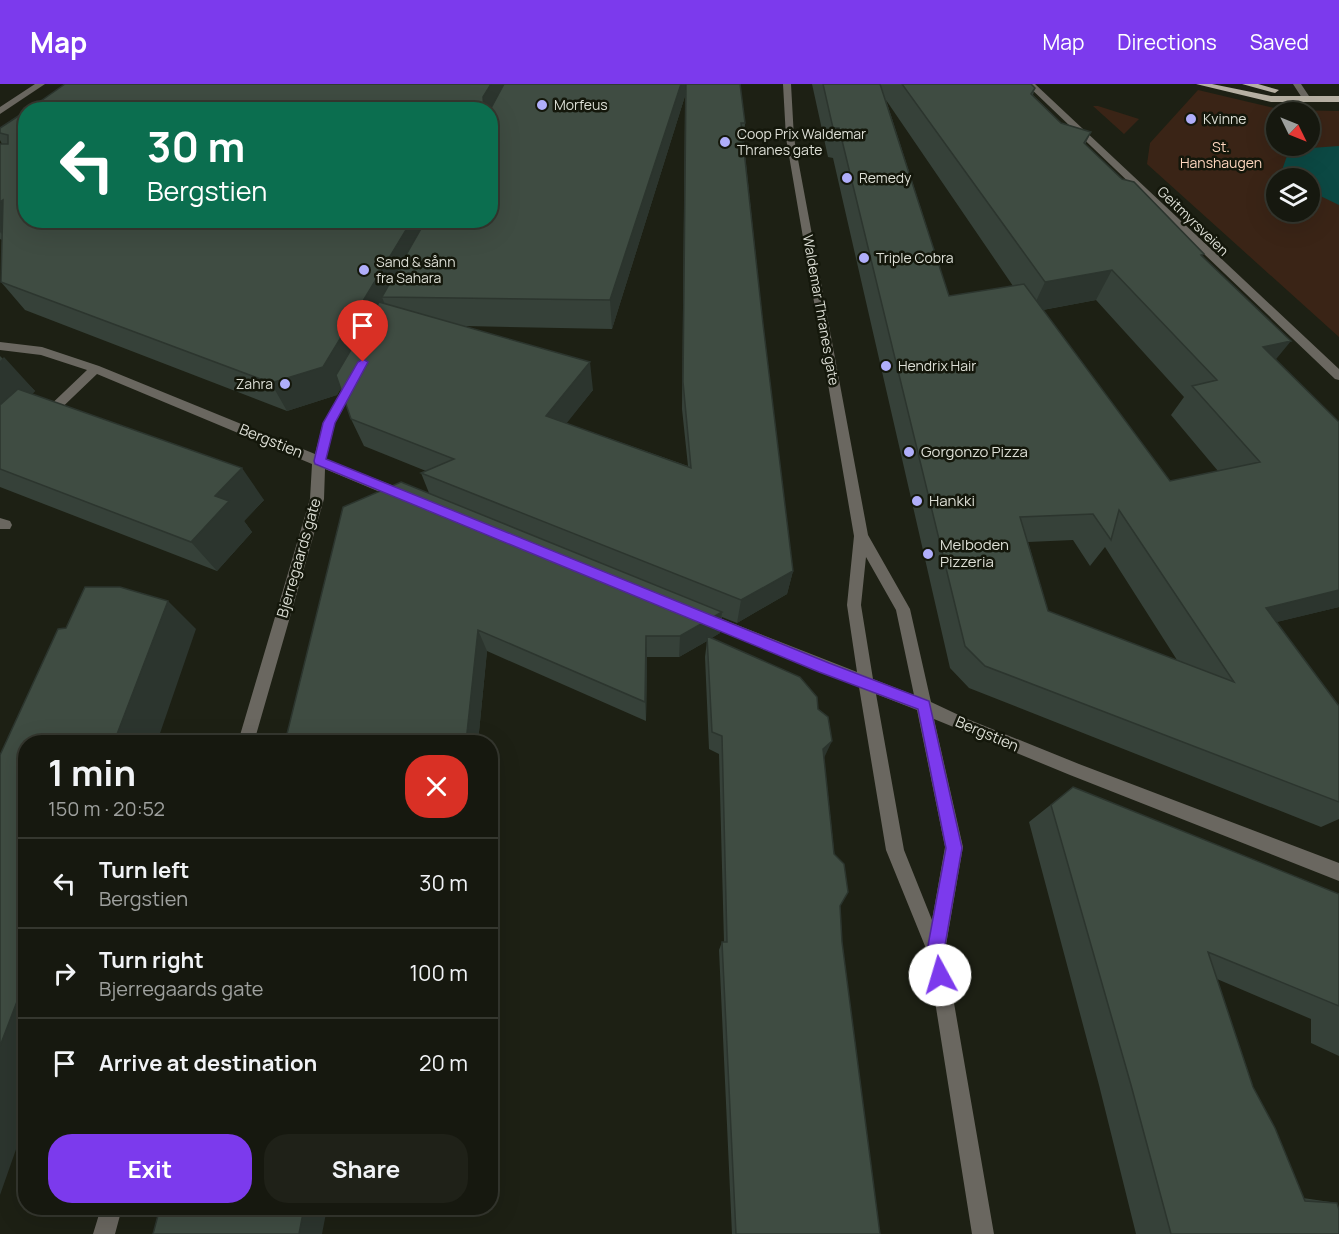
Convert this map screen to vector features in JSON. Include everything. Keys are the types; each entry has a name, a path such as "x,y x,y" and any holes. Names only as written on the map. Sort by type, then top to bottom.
{"main road":[{"path":"1200,84 1271,99 1339,99"},
{"path":"1246,84 1307,99"}],"street":[{"path":"0,111 41,84"},
{"name":"Waldemar Thranes gate","path":"787,84 790,138 861,536 854,606 866,682 895,850 936,951 983,1234"},
{"name":"Geitmyrsveien","path":"1030,84 1339,376"},
{"path":"1297,84 1307,99"},
{"name":"Bergstien","path":"0,346 42,351 95,369 417,501"},
{"path":"39,422 95,369"},
{"name":"Bjerregaards gate","path":"248,735 317,499 320,461 329,423 357,372"},
{"name":"Waldemar Thranes gate","path":"861,536 903,609 954,848 936,951"},
{"name":"Bergstien","path":"692,614 824,668 924,705 959,723 1043,757 1339,872"},
{"path":"104,1234 110,1215"}],"green space":[{"name":"St. Hanshaugen","path":"1198,90 1266,106 1266,156 1320,156 1320,111 1339,111 1339,337 1147,164 1150,143"},
{"path":"1093,106 1098,106 1139,119 1124,134"}],"water":[{"path":"1339,146 1339,205 1320,196 1320,168 1283,168 1287,156 1320,156 1320,147"}],"building":[{"path":"65,84 491,84 483,97 483,102 39,102"},
{"path":"504,84 681,84 610,300 382,297 421,228 498,228 498,102 494,102"},
{"path":"686,84 740,84 745,123 741,123 793,571 741,600 421,473 454,459 351,419 336,375 379,302 590,362 546,416 691,468 683,382"},
{"path":"823,84 880,84 949,296 1024,284 1170,481 1260,462 1192,386 1217,380 1112,270 1045,282 902,84 1031,84 1035,88 1031,94 1061,123 1091,132 1084,143 1122,179 1134,182 1204,254 1201,255 1291,341 1263,347 1339,422 1339,590 1266,608 1339,706 1339,802 985,666 965,646 839,128 833,128","holes":["1119,510 1234,682 1048,611 1020,517 1093,514 1111,540"]},
{"path":"18,116 18,228 407,228 323,367 271,383 1,282 3,200 0,202 0,144 8,144 8,135 0,133 0,128"},
{"path":"18,389 242,468 215,496 229,501 191,542 0,469 0,405"},
{"path":"401,482 722,612 680,636 646,636 645,702 478,630 467,735 287,735 343,507"},
{"path":"85,587 120,587 168,601 117,735 18,735 18,999 0,1046 0,755 58,629 66,628"},
{"path":"707,636 800,677 817,697 818,709 828,717 832,741 823,749 834,854 844,864 848,892 840,906 842,942 880,1234 736,1234 722,942 727,942 722,736 712,732"},
{"path":"1073,787 1339,894 1339,1006 1208,952 1253,1087 1275,1128 1305,1201 1337,1203 1339,1234 1171,1234 1051,805"},
{"path":"158,1215 303,1215 299,1234 153,1234"}],"place":[{"name":"Morfeus","path":"542,105"},
{"name":"Kvinne","path":"1191,119"},
{"name":"Coop Prix Waldemar Thranes gate","path":"725,142"},
{"name":"Remedy","path":"847,178"},
{"name":"Triple Cobra","path":"864,258"},
{"name":"Sand & sånn fra Sahara","path":"364,270"},
{"name":"Hendrix Hair","path":"886,366"},
{"name":"Zahra","path":"285,384"},
{"name":"Gorgonzo Pizza","path":"909,452"},
{"name":"Hankki","path":"917,501"},
{"name":"Melboden Pizzeria","path":"928,554"}],"route":[{"path":"363,362 329,423 320,461 824,668 924,705 954,848 936,951 940,975"}]}
